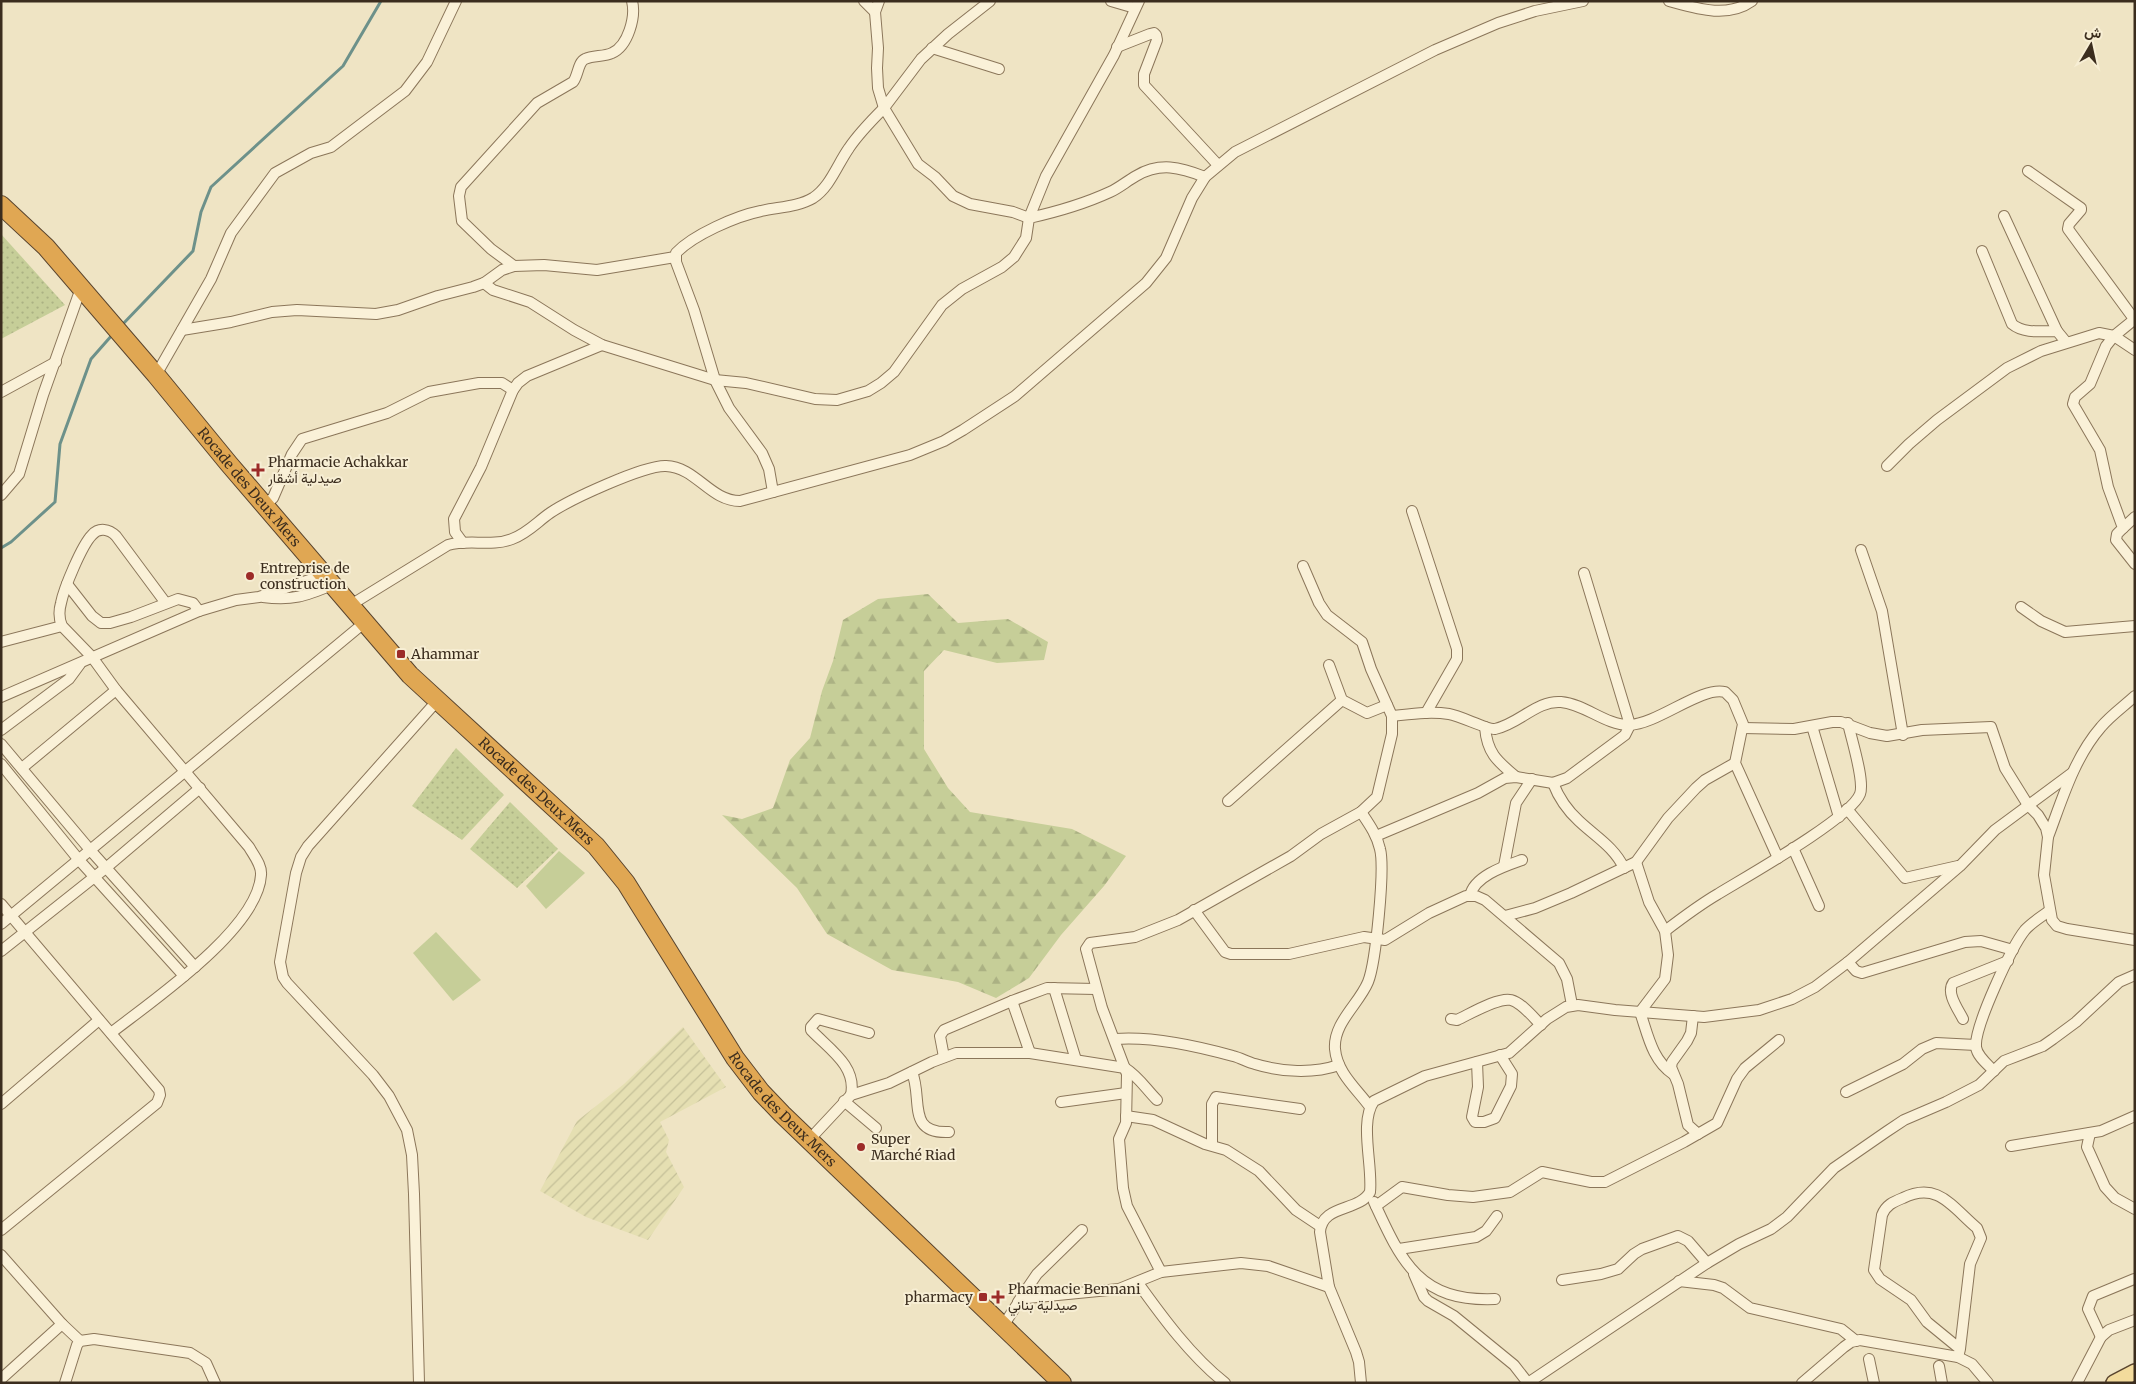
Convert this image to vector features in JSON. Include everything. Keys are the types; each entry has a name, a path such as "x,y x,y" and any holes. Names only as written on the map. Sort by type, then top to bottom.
{"highway":[{"name":"Rocade des Deux Mers","path":"1,204 46,247 349,606 410,675 596,846 626,884 735,1058 761,1092 1062,1383"}],"main road":[{"path":"2114,1383 2135,1372"}],"street":[{"path":"156,376 211,279 231,233 275,173 311,153 332,147 405,91 427,62 456,1"},
{"path":"514,266 491,249 462,221 459,196 461,187 538,103 573,82 577,77 582,61 586,58 603,56 620,48 628,32 634,9 632,1"},
{"path":"864,1 877,6 878,88 884,108 912,156 953,196 970,204 1013,212 1029,218 1053,213 1110,192 1136,176 1157,167 1181,168 1205,177"},
{"path":"774,492 762,453 729,408 715,380 694,310 675,257 678,251 688,243 740,217 758,211 796,205 814,197 828,183 861,132 884,108 908,75 932,48 990,1"},
{"path":"484,283 493,290 530,302 602,345 715,380 746,383 826,400 850,397 868,391 894,372 942,305 962,289 1014,257 1026,238 1029,218 1046,176 1117,47 1137,4 1111,1"},
{"path":"349,606 440,550 456,543 488,544 512,539 528,531 550,513 572,501 629,476 659,466 682,470 726,500 740,501 880,464 930,448 963,430 1015,396 1146,283 1158,270 1169,251 1192,198 1205,177 1236,152 1435,50 1535,11 1583,1"},
{"path":"1669,1 1702,10 1719,11 1734,9 1752,1"},
{"path":"1117,47 1150,34 1154,33 1156,35 1144,74 1144,85 1218,165"},
{"path":"932,48 999,69"},
{"path":"2028,171 2081,208 2069,224 2068,229 2134,319 2114,336 2106,346 2090,384 2075,397 2073,404 2100,450 2108,487 2123,528"},
{"path":"2004,216 2057,331 2066,342"},
{"path":"1982,251 2012,324 2026,331 2057,331"},
{"path":"182,330 231,322 272,312 297,310 376,314 417,305 438,296 484,283 493,274 514,266 544,265 597,270 675,257"},
{"path":"1,495 19,474 43,395 81,288"},
{"path":"1887,466 1937,420 2007,368 2041,351 2099,333 2114,336 2135,350"},
{"path":"463,543 455,532 454,519 481,467 513,390 526,376 602,345"},
{"path":"1,392 56,362"},
{"path":"264,505 273,498 292,454 302,439 387,413 429,392 480,383 502,383 513,390"},
{"path":"1412,511 1457,649 1457,659 1426,713"},
{"path":"2135,517 2117,534 2116,540 2135,564"},
{"path":"111,1033 195,967 226,937 254,900 261,873 249,847 116,690 92,657 62,626 60,621 61,603 68,584 91,536 103,530 110,530 121,542 165,602"},
{"path":"1860,550 1882,611 1903,735"},
{"path":"1161,1272 1127,1206 1124,1196 1119,1139 1126,1123 1125,1068 1096,989 1086,953 1088,944 1122,940 1146,934 1178,920 1291,856 1322,834 1361,812 1372,803 1380,792 1392,734 1392,716 1371,669 1362,642 1327,615 1319,603 1303,566"},
{"path":"1376,836 1478,793 1505,778 1516,777 1553,782 1567,778 1625,735 1630,725 1584,573"},
{"path":"259,596 285,599 306,596 328,580"},
{"path":"1,698 199,611 236,600 328,580"},
{"path":"68,584 92,616 101,623 110,623 131,617 165,602 178,599 193,603 199,611"},
{"path":"2021,608 2041,621 2065,632 2135,626"},
{"path":"1,924 364,623"},
{"path":"1,642 62,626"},
{"path":"1,730 69,679 80,664"},
{"path":"1329,665 1342,700 1367,713 1387,705"},
{"path":"22,768 116,690"},
{"path":"1392,716 1426,713 1450,714 1468,718 1491,729 1499,728 1540,707 1559,702 1574,705 1612,722 1630,725 1655,718 1711,692 1721,691 1728,694 1733,700 1743,724 1735,763 1778,858"},
{"path":"2135,696 2101,726 2087,745 2072,773 2048,837 2044,875 2049,911 2054,923 2061,927 2135,940"},
{"path":"1228,801 1342,700"},
{"path":"419,1383 414,1194 412,1155 407,1130 389,1096 373,1075 287,983 280,962 296,873 301,857 308,846 437,701"},
{"path":"1743,728 1794,729 1832,722 1848,723 1880,736 1903,735 1922,730 1991,727 2005,768 2028,805 2044,822 2048,837"},
{"path":"1665,931 1692,910 1793,848 1843,813 1856,800 1861,788 1848,723"},
{"path":"1812,726 1843,813 1905,878 1960,866"},
{"path":"1485,727 1486,742 1491,752 1498,762 1516,777"},
{"path":"1,744 91,851 195,967"},
{"path":"1505,916 1551,902 1636,862 1668,818 1696,788 1735,763"},
{"path":"1,764 79,860 184,976"},
{"path":"2072,773 1995,830 1960,866 1848,962 1815,987 1778,1005 1746,1013 1693,1016 1572,1006 1557,1012 1514,1049 1477,1062 1425,1076 1378,1099 1370,1106 1368,1132 1370,1192 1390,1237 1414,1274 1424,1297 1454,1316 1514,1365 1528,1383 1680,1280 1739,1244 1771,1229 1787,1217 1834,1168 1886,1132 1904,1120 1979,1085 2004,1061 2043,1046 2065,1032 2119,982 2135,975"},
{"path":"1504,866 1516,803 1532,779"},
{"path":"1553,782 1558,795 1577,820 1611,847 1619,856 1624,868"},
{"path":"1,951 95,877 200,788"},
{"path":"1361,812 1376,836 1382,859 1376,938 1368,982 1336,1035 1335,1047 1339,1065 1348,1080 1370,1106"},
{"path":"1793,848 1819,906"},
{"path":"1470,896 1473,888 1480,881 1504,866 1522,860"},
{"path":"1636,862 1649,902 1665,931 1668,962 1665,979 1640,1012"},
{"path":"1194,910 1222,950 1231,954 1288,954 1364,937 1385,940 1448,903 1470,896 1483,899 1559,963 1567,979 1572,1006"},
{"path":"1,904 159,1090 157,1103 1,1230"},
{"path":"1994,1071 1978,1053 1976,1044 1992,994 2013,950 2027,928 2049,911"},
{"path":"1848,962 1856,971 1862,973 1965,942 1981,941 2013,950"},
{"path":"1963,1019 1950,992 1950,987 1953,983 2008,961"},
{"path":"944,1057 940,1036 944,1030 1047,988 1096,989"},
{"path":"1054,988 1076,1060"},
{"path":"1452,1020 1457,1020 1502,1000 1511,1000 1517,1002 1541,1025"},
{"path":"1012,1001 1030,1053"},
{"path":"1640,1012 1654,1053 1662,1067 1674,1074"},
{"path":"1693,1016 1687,1041 1672,1062 1688,1125 1698,1134"},
{"path":"809,1140 848,1098 853,1084 851,1073 811,1030 811,1027 818,1019 869,1033"},
{"path":"1,1104 98,1020"},
{"path":"1115,1039 1129,1038 1196,1047 1235,1056 1255,1064 1300,1071 1339,1065"},
{"path":"1376,1206 1402,1187 1448,1195 1473,1197 1510,1192 1542,1172 1591,1182 1605,1182 1717,1123 1736,1079 1745,1068 1778,1040"},
{"path":"1846,1092 1904,1064 1922,1049 1936,1043 1976,1044"},
{"path":"848,1098 889,1083 956,1053 1030,1053 1125,1068 1138,1076 1147,1090 1157,1100"},
{"path":"1477,1062 1478,1087 1472,1117 1475,1122 1484,1122 1495,1118 1511,1086 1512,1074 1500,1055"},
{"path":"912,1072 916,1081 919,1118 925,1126 938,1133 949,1132"},
{"path":"1061,1102 1126,1093"},
{"path":"1212,1145 1212,1104 1216,1097 1300,1109"},
{"path":"848,1098 876,1128"},
{"path":"1126,1116 1153,1120 1206,1144 1226,1150 1259,1171 1296,1210 1320,1226"},
{"path":"2012,1146 2109,1129 2135,1116"},
{"path":"2090,1133 2087,1146 2105,1187 2115,1198 2135,1209"},
{"path":"1959,1353 1970,1264 1980,1234 1977,1228 1936,1194 1924,1191 1912,1194 1885,1208 1880,1223 1874,1270 1880,1279 1911,1300 1927,1322 1959,1353 1972,1364 1988,1383"},
{"path":"1361,1383 1356,1352 1329,1287 1322,1252 1320,1226 1325,1218 1335,1211 1362,1200 1370,1192"},
{"path":"1399,1250 1476,1237 1486,1231 1497,1216"},
{"path":"1003,1326 1036,1274 1082,1230"},
{"path":"1562,1280 1618,1269 1642,1249 1678,1236 1688,1241 1707,1263"},
{"path":"1,1254 62,1324 80,1341 106,1340 190,1353 206,1363 214,1383"},
{"path":"1018,1302 1034,1296 1110,1291 1138,1283 1161,1272 1200,1266 1256,1263 1280,1269 1329,1287"},
{"path":"1414,1274 1440,1291 1452,1295 1478,1299 1495,1298"},
{"path":"2101,1337 2088,1309 2093,1296 2134,1279"},
{"path":"1680,1280 1714,1284 1723,1288 1750,1308 1841,1329 1856,1341"},
{"path":"1138,1283 1188,1347 1207,1368 1225,1383"},
{"path":"2078,1383 2101,1337 2109,1330 2135,1320"},
{"path":"1,1379 62,1324"},
{"path":"1802,1383 1844,1347 1856,1341 1865,1340 1959,1353"},
{"path":"65,1383 74,1350 80,1341"},
{"path":"1869,1359 1874,1383"},
{"path":"1939,1366 1942,1383"}],"shaded area":[{"path":"683,1027 726,1087 660,1122 669,1140 666,1152 684,1187 648,1240 586,1217 540,1191 577,1121 624,1084"}],"green space":[{"path":"1,234 65,305 1,339"},
{"path":"928,594 958,623 1008,619 1048,642 1044,660 997,663 944,650 924,671 924,749 948,788 970,812 1072,829 1126,856 1104,886 1061,935 1029,978 996,998 958,982 892,970 827,934 797,888 722,815 742,819 773,808 790,760 810,738 843,620 878,599"},
{"path":"456,748 504,795 462,840 412,806"},
{"path":"510,802 558,849 517,888 470,849"},
{"path":"559,851 585,873 546,909 526,886"},
{"path":"436,932 481,980 453,1001 413,953"}],"waterway":[{"path":"121,326 193,251 201,212 211,187 343,66 381,1"},
{"path":"1,548 11,542 55,502 60,444 91,359 113,334"}],"place":[{"name":"Pharmacie Achakkar صيدلية أشقار","path":"258,470"},
{"name":"Entreprise de construction","path":"250,576"},
{"name":"Ahammar","path":"401,654"},
{"name":"Super Marché Riad","path":"861,1147"},
{"name":"pharmacy","path":"983,1297"},
{"name":"Pharmacie Bennani صيدلية بناني","path":"998,1297"}]}
